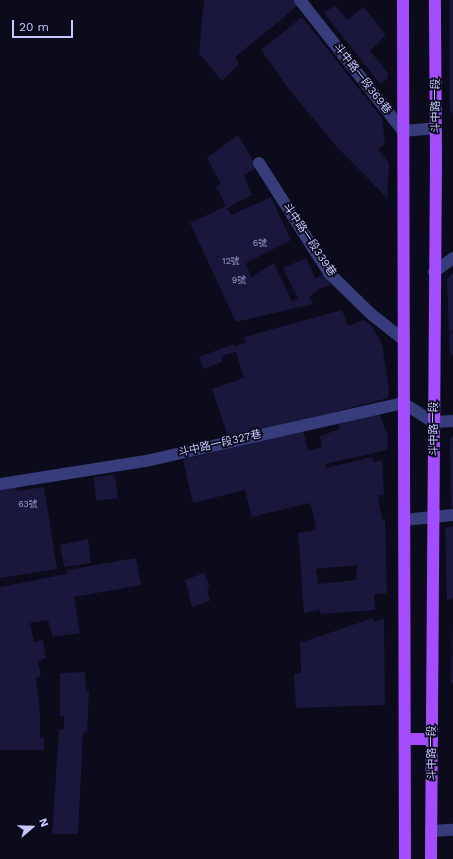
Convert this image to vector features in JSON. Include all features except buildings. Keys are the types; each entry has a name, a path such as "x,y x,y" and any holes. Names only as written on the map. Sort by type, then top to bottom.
{"main road":[{"path":"403,0 405,859"},
{"name":"斗中路一段","path":"431,859 436,128 435,0"},
{"path":"405,739 432,739"}],"lane":[{"name":"斗中路一段369巷","path":"300,0 403,131"},
{"path":"403,131 436,128"},
{"name":"斗中路一段339巷","path":"259,163 329,273 371,314 404,340"},
{"path":"434,272 453,258"},
{"path":"403,403 434,422 453,421"},
{"name":"斗中路一段327巷","path":"0,484 146,461 403,403"},
{"path":"404,520 453,515"},
{"path":"431,830 453,830"}]}
